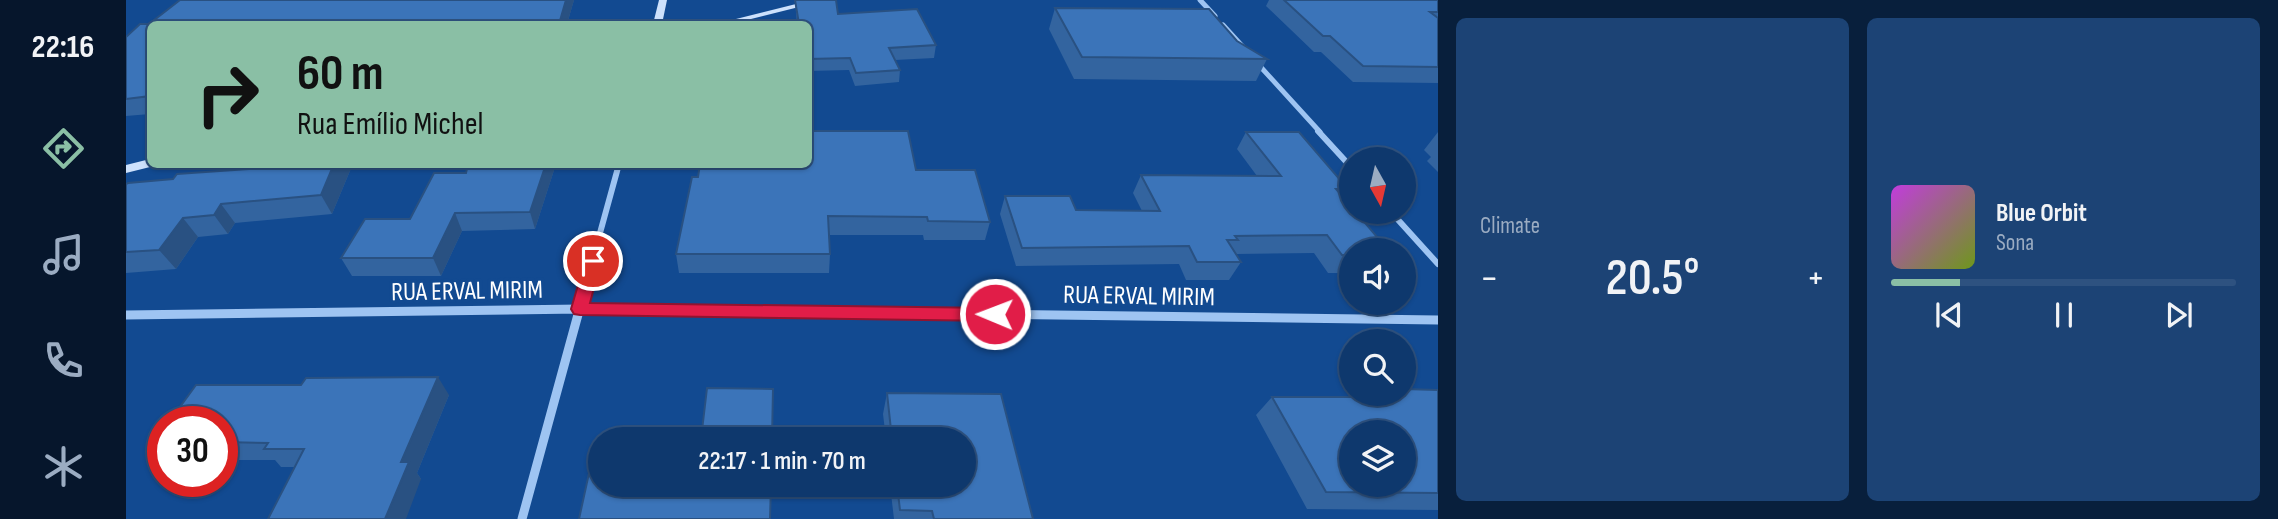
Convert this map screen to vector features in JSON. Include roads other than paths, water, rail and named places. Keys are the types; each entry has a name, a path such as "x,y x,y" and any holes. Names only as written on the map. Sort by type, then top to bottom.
{"main road":[{"path":"658,21 663,0"},
{"path":"734,21 823,0"},
{"path":"126,169 147,164"}],"street":[{"path":"1200,0 1245,49"},
{"path":"1254,59 1339,154"},
{"path":"522,519 618,168"},
{"path":"1402,224 1438,264"},
{"name":"RUA ERVAL MIRIM","path":"126,315 580,309 1438,320"}]}
